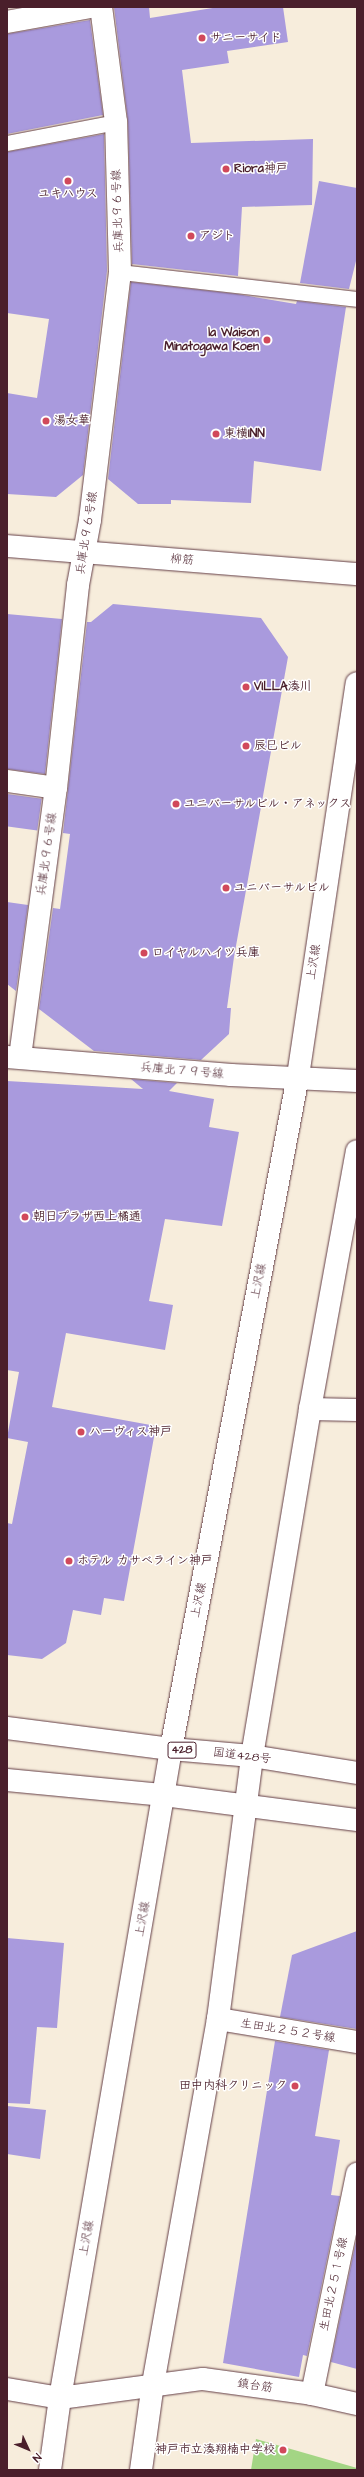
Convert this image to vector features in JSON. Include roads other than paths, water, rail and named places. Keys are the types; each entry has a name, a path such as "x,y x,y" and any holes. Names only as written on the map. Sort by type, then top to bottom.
{"main road":[{"path":"7,22 90,7"},
{"name":"兵庫北９６号線","path":"14,1057 56,788 83,552 90,520 120,272 116,122 101,7"},
{"name":"柳筋","path":"7,546 357,574"},
{"name":"上沢線","path":"50,2470 60,2398 171,1749 298,1076 357,683"},
{"path":"7,781 56,788"},
{"name":"兵庫北７９号線","path":"14,1057 231,1075 298,1076 357,1081"},
{"path":"141,2470 153,2384 218,2019 252,1756 310,1409 357,1151"},
{"path":"310,1409 357,1410"},
{"name":"国道428号","path":"7,1728 171,1749 252,1756 357,1773"},
{"path":"7,1780 164,1795 357,1820"},
{"name":"生田北２５２号線","path":"218,2019 357,2042"},
{"name":"生田北２５１号線","path":"312,2394 357,2174"},
{"name":"鎮台筋","path":"7,2389 60,2398 153,2384 203,2379 312,2394 357,2404"}],"lane":[{"path":"7,143 116,122"},
{"path":"120,272 357,299"}],"place":[{"name":"サニーサイド","path":"202,38"},
{"name":"Riora神戸","path":"226,169"},
{"name":"ユキハウス","path":"68,181"},
{"name":"アジト","path":"191,236"},
{"name":"la Waison Minatogawa Koen","path":"267,340"},
{"name":"湯女華","path":"46,421"},
{"name":"東横INN","path":"216,434"},
{"name":"VILLA湊川","path":"246,687"},
{"name":"辰巳ビル","path":"246,746"},
{"name":"ユニバーサルビル・アネックス","path":"176,804"},
{"name":"ユニバーサルビル","path":"226,888"},
{"name":"ロイヤルハイツ兵庫","path":"144,953"},
{"name":"朝日プラザ西上橘通","path":"25,1217"},
{"name":"ハーヴィス神戸","path":"81,1432"},
{"name":"ホテル カサベライン神戸","path":"69,1561"},
{"name":"田中内科クリニック","path":"295,2086"},
{"name":"神戸市立湊翔楠中学校","path":"283,2450"}]}
